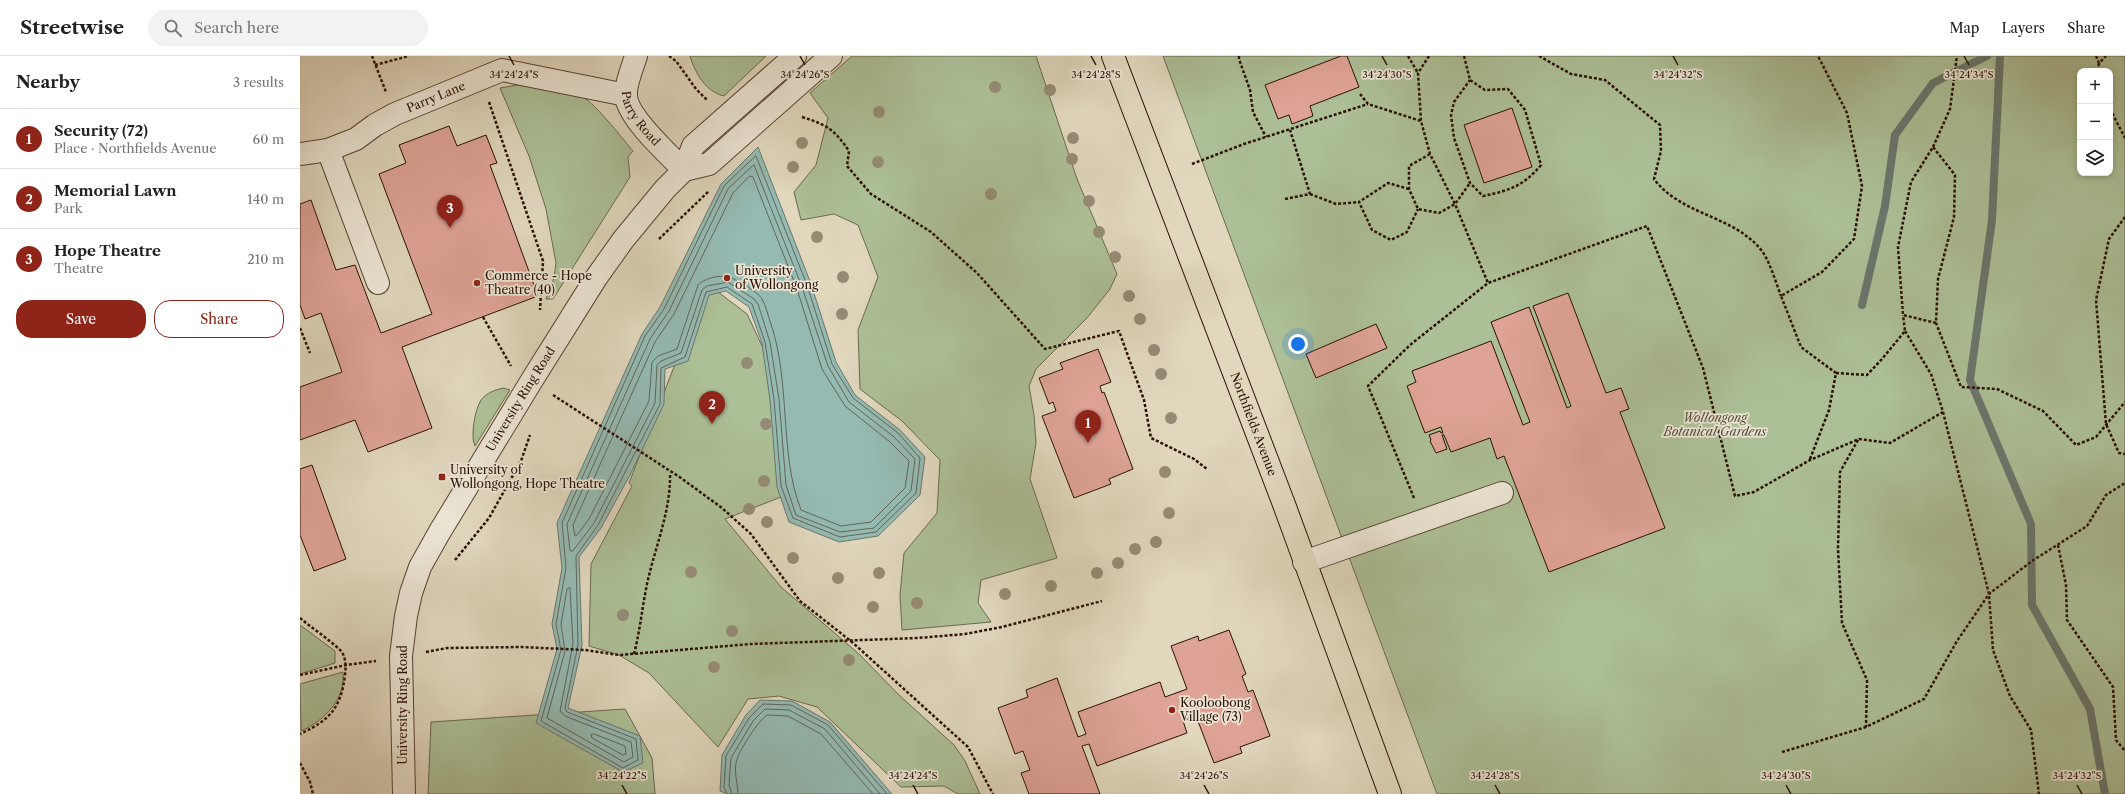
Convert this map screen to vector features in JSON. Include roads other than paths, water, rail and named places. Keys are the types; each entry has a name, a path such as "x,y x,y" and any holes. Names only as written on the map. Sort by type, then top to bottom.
{"main road":[{"name":"Northfields Avenue","path":"1113,56 1390,794"}],"street":[{"name":"Parry Road","path":"636,56 626,95 636,119 684,170"},
{"name":"University Ring Road","path":"404,794 401,656 406,616 411,593 420,567 439,532 596,278 650,207 684,170 693,146 795,56"},
{"path":"684,170 709,164 831,56"},
{"name":"Parry Lane","path":"300,154 328,150 356,139 375,125 395,114 502,70 626,95"},
{"path":"328,150 378,283"},
{"path":"1304,562 1502,493"}],"water":[{"path":"758,147 811,284 836,362 855,395 900,430 925,457 920,495 878,536 839,542 789,522 777,487 770,400 762,343 749,307 726,291 709,295 688,361 665,369 664,404 630,475 601,528 579,557 582,645 568,708 640,736 643,763 623,772 536,723 557,649 552,624 562,568 557,523 642,334 660,307 721,184"},
{"path":"760,700 792,701 830,722 892,794 727,794 720,791 722,755 746,715"}],"waterway":[{"path":"1862,305 1885,206 1895,135 1933,83 1987,56"},
{"path":"2000,56 1992,220 1970,380 2031,524 2032,605 2090,709 2105,794"}],"place":[{"name":"Hope Theatre","path":"450,228"},
{"name":"University of Wollongong","path":"727,278"},
{"name":"Commerce - Hope Theatre (40)","path":"477,283"},
{"name":"Memorial Lawn","path":"712,424"},
{"name":"Security (72)","path":"1088,443"},
{"name":"University of Wollongong, Hope Theatre","path":"442,477"},
{"name":"Kooloobong Village (73)","path":"1172,710"}],"park label":[{"name":"Wollongong Botanical Gardens","path":"1715,425"}]}
